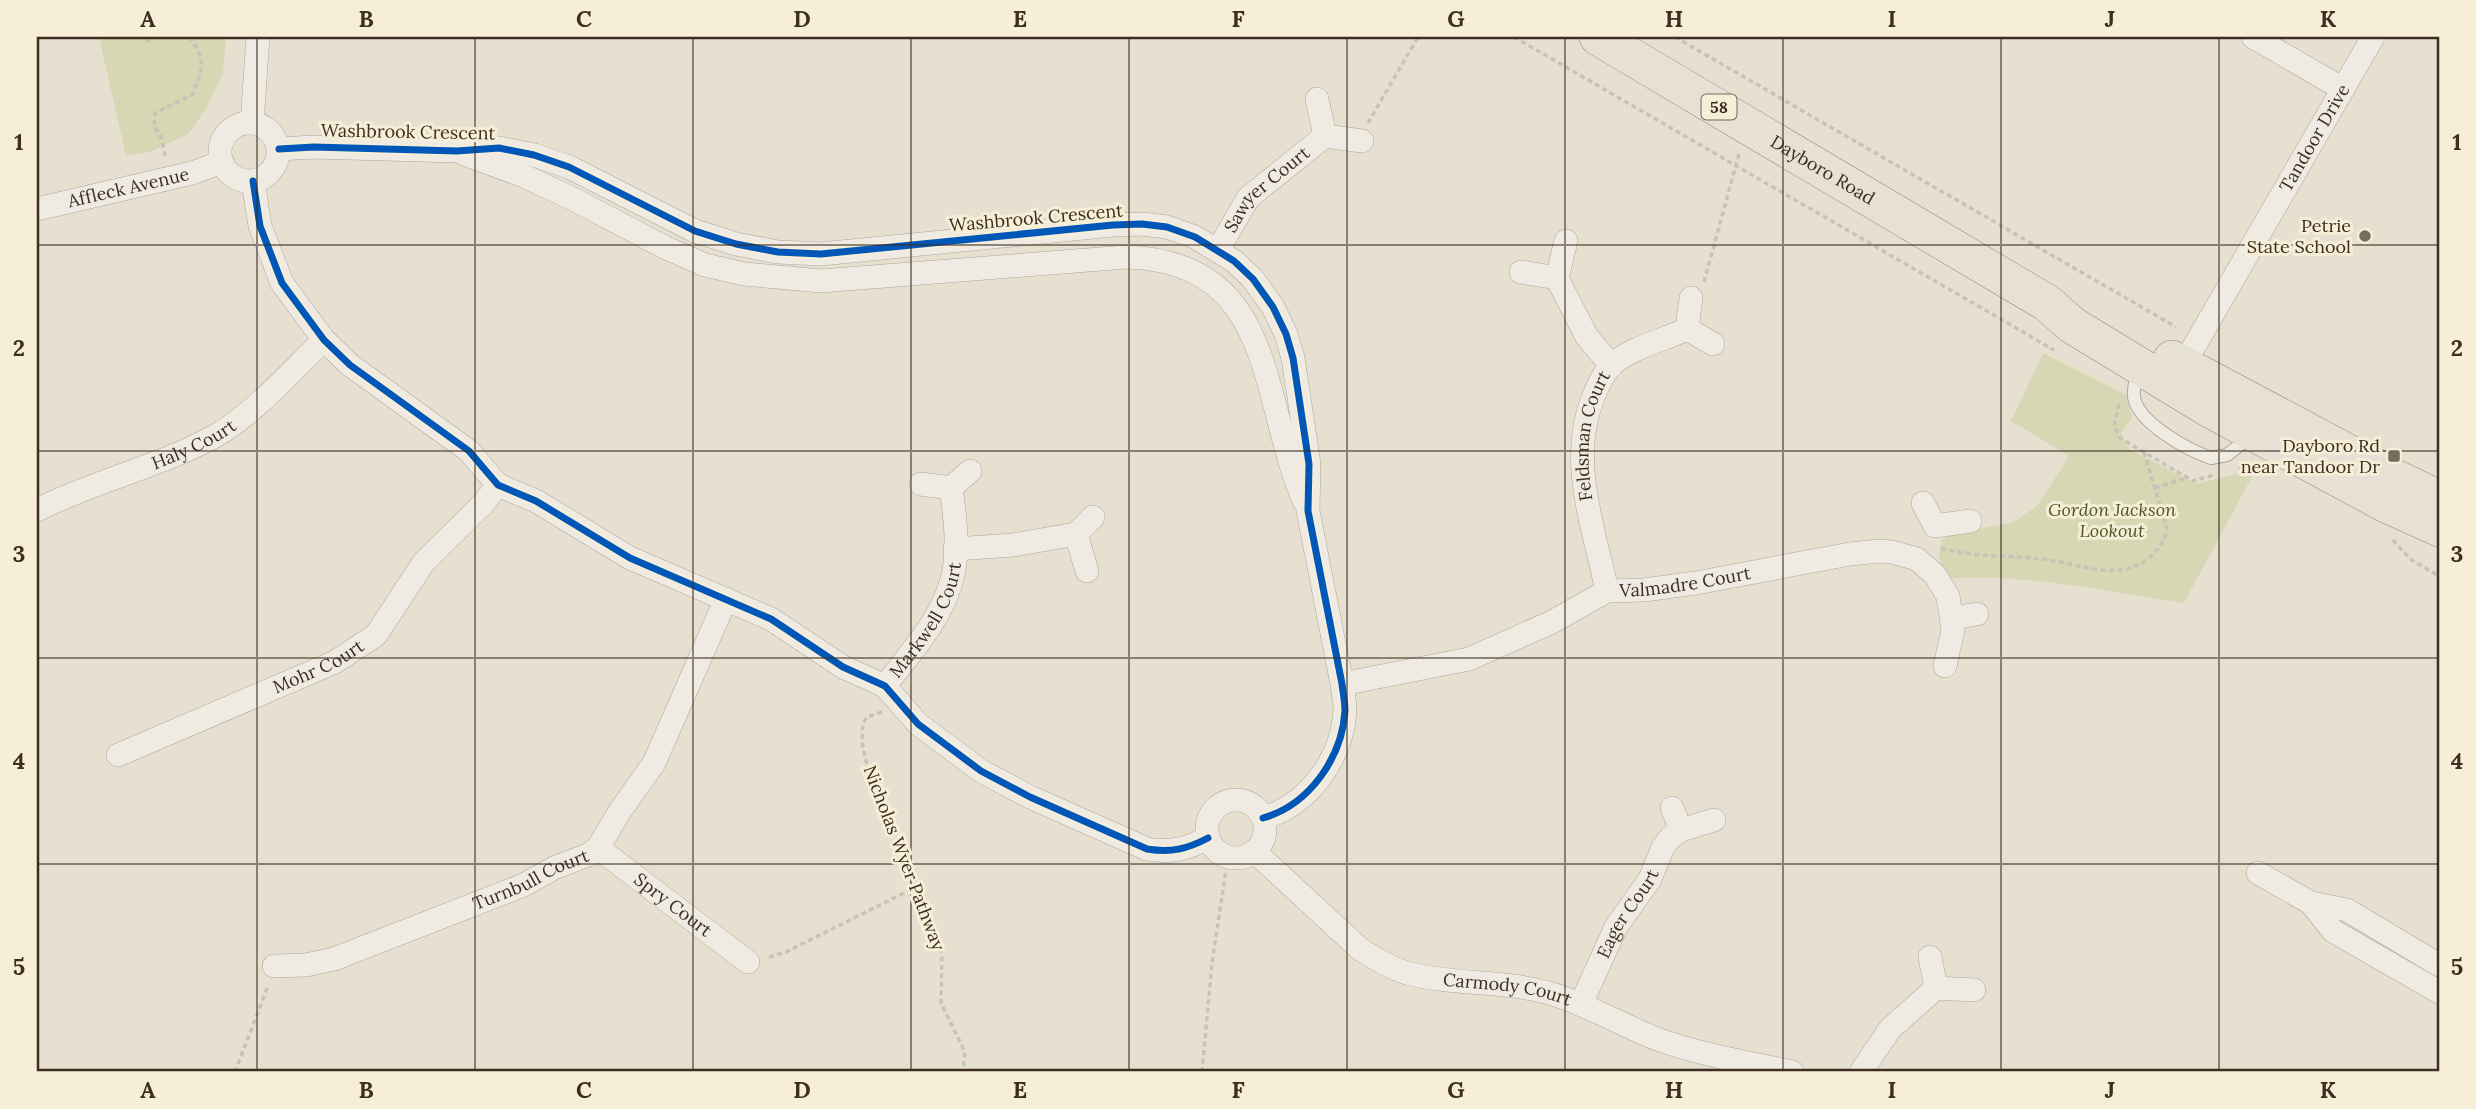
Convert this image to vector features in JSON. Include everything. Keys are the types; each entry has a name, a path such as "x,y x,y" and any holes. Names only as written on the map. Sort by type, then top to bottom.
{"main road":[{"name":"Dayboro Road","path":"1598,37 2047,303 2073,325 2138,365 2177,376 2439,499"},
{"name":"Dayboro Road","path":"2047,303 2079,312 2144,344 2247,452 2386,504 2439,528"}],"street":[{"path":"251,123 258,37"},
{"path":"2253,37 2343,89"},
{"name":"Tandoor Drive","path":"2177,376 2373,37"},
{"name":"Sawyer Court","path":"1317,99 1325,136"},
{"path":"251,123 270,131 279,149 275,166 262,179 244,181 234,177 222,162 222,143 233,128 251,123"},
{"name":"Sawyer Court","path":"1218,250 1248,198 1325,136 1362,141"},
{"name":"Washbrook Crescent","path":"279,149 314,147 457,151 499,148 534,155 569,167 695,231 736,244 778,252 821,254 1113,225 1167,227 1195,237 1218,250 1253,279 1273,307 1286,334 1293,358 1309,464 1308,511"},
{"name":"Washbrook Crescent","path":"457,151 548,187 664,247 705,265 744,274 821,281 1126,257 1156,258 1180,265 1225,292 1252,331 1261,355 1290,469 1308,511 1345,710 1333,758 1321,777 1289,806 1263,818"},
{"name":"Affleck Avenue","path":"37,209 192,173 222,162"},
{"path":"253,181 260,226 282,284 324,340 350,365 469,451 498,485 536,501 630,558 771,619 844,667 885,686 908,715 940,742 981,771 1030,797 1147,849 1171,851 1189,848 1208,838"},
{"path":"1521,272 1557,278 1566,241"},
{"name":"Feldsman Court","path":"1557,278 1587,337 1611,365"},
{"path":"1691,298 1687,329 1713,344"},
{"name":"Feldsman Court","path":"1607,591 1581,462 1582,443 1591,402 1611,365 1687,329"},
{"name":"Haly Court","path":"37,510 84,488 186,450 217,435 243,417 324,340"},
{"path":"921,484 951,488 970,471"},
{"name":"Mohr Court","path":"118,755 335,663 356,651 376,635 424,562 483,504 498,485"},
{"name":"Markwell Court","path":"885,686 942,606 953,576 955,549 951,488"},
{"path":"1923,503 1926,543 1935,575 1948,596 1953,618 1951,644 1945,666"},
{"path":"1087,571 1076,534 1093,517"},
{"name":"Valmadre Court","path":"1342,684 1469,659 1552,622 1607,591 1696,583 1866,551 1892,552 1926,543 1970,521"},
{"name":"Markwell Court","path":"955,549 1013,545 1076,534"},
{"name":"Turnbull Court","path":"274,966 306,965 334,959 524,885 598,848 654,763 726,599"},
{"path":"1953,618 1976,614"},
{"path":"1240,800 1250,803 1263,818 1264,836 1254,851 1237,858 1219,853 1208,838 1208,818 1221,804 1240,800"},
{"path":"1672,808 1681,830 1714,820"},
{"name":"Eager Court","path":"1581,1004 1616,927 1650,879 1663,847 1681,830"},
{"name":"Spry Court","path":"598,848 748,962"},
{"name":"Carmody Court","path":"1254,851 1360,949 1405,972 1432,978 1521,986 1581,1004 1656,1038 1711,1056 1792,1072"},
{"path":"2258,873 2311,903 2347,910 2439,965"},
{"path":"2311,903 2333,931 2439,992"},
{"path":"1930,957 1936,988"},
{"path":"1861,1072 1890,1029 1936,988 1974,990"}],"lane":[{"path":"2138,365 2134,398 2147,420 2204,456 2217,458 2247,452"}],"path":[{"path":"138,37 145,41 158,37"},
{"path":"168,179 164,165 164,149 154,126 155,113 192,95 203,70 200,50 189,37"},
{"path":"1362,141 1363,131 1418,37"},
{"path":"1514,37 2059,352"},
{"path":"1675,37 2176,327"},
{"path":"1691,298 1701,294 1749,125"},
{"path":"1926,543 1969,554 2045,559 2099,570 2126,569 2152,555 2166,535 2166,522 2144,452"},
{"path":"2155,488 2187,477"},
{"path":"2386,533 2410,559 2439,576"},
{"path":"1202,1072 1212,963 1228,856"},
{"path":"748,962 786,953 918,886"},
{"path":"235,1072 266,994 274,966"}],"green space":[{"path":"99,37 226,37 223,73 206,109 188,134 152,151 126,156"},
{"name":"Gordon Jackson Lookout","path":"2043,353 2126,395 2132,418 2121,433 2128,448 2195,484 2246,472 2253,475 2184,603 2037,581 1948,579 1939,557 1942,540 1949,535 2014,522 2038,505 2069,456 2011,421"}],"cycle path":[{"path":"279,149 314,147 457,151 499,148 534,155 569,167 695,231 736,244 778,252 821,254 1142,224 1167,227 1195,237 1234,261 1253,279 1273,307 1286,334 1293,358 1309,464 1308,511 1345,708 1343,729 1337,746 1320,777 1295,802 1280,812 1263,818"},
{"path":"253,181 260,226 282,283 324,340 350,365 469,451 498,485 536,501 630,558 771,619 843,667 885,686 918,724 981,771 1030,797 1147,849 1179,849 1208,838"}],"place":[{"name":"Petrie State School","path":"2365,236"},
{"name":"Dayboro Rd near Tandoor Dr","path":"2394,456"}]}
